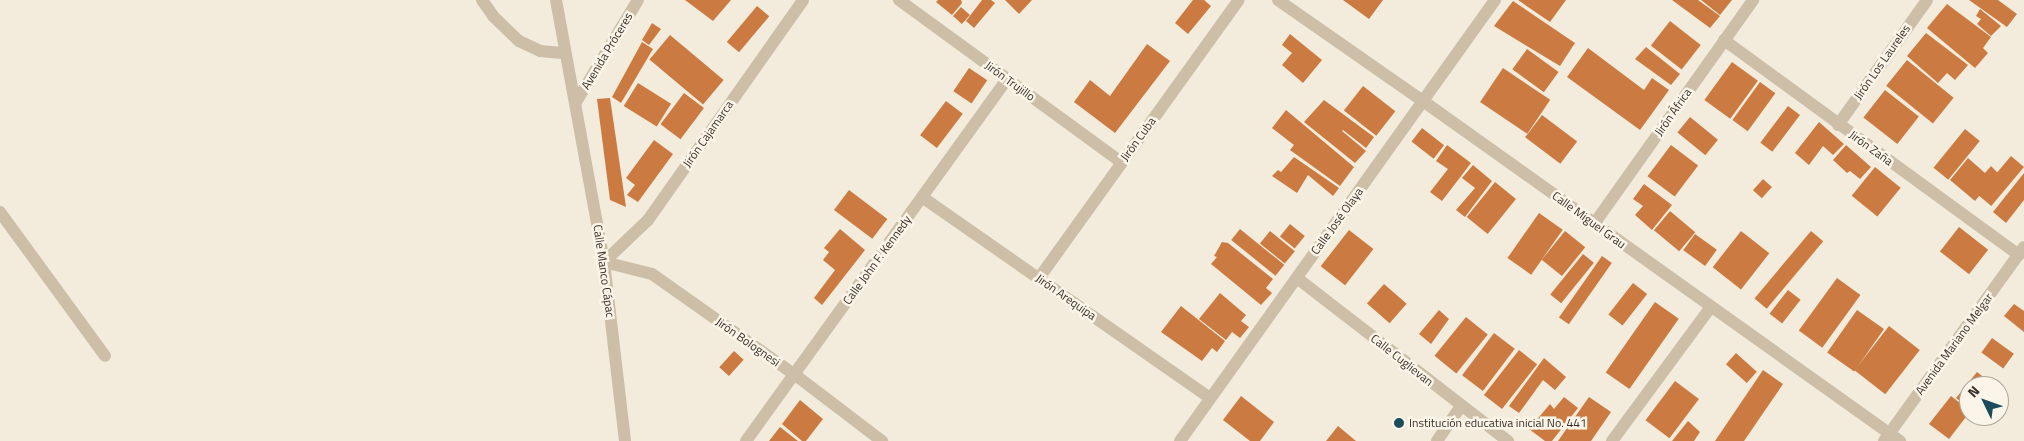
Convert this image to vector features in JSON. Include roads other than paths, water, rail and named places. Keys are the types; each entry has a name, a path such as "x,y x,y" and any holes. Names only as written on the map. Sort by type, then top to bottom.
{"street":[{"path":"482,0 493,16 519,41 540,51 565,53"},
{"name":"Calle Manco Cápac","path":"556,0 604,262 625,441"},
{"name":"Avenida Próceres","path":"576,102 638,0"},
{"name":"Jirón Cajamarca","path":"604,262 648,220 803,0"},
{"name":"Jirón Trujillo","path":"899,0 1121,162"},
{"name":"Jirón Cuba","path":"1039,278 1239,0"},
{"name":"Calle Miguel Grau","path":"1278,0 1423,100 1891,438"},
{"name":"Calle José Olaya","path":"1180,441 1495,0"},
{"name":"Jirón África","path":"1594,224 1753,0"},
{"path":"1910,0 1924,4"},
{"name":"Jirón Los Laureles","path":"1838,125 1924,4"},
{"name":"Jirón Zaña","path":"1724,40 1838,125 2021,251"},
{"name":"Calle John F. Kennedy","path":"746,441 1007,79"},
{"name":"Jirón Arequipa","path":"922,197 1210,398"},
{"path":"0,212 105,356"},
{"name":"Avenida Mariano Melgar","path":"1891,438 2021,251"},
{"name":"Jirón Bolognesi","path":"604,262 652,274 794,374 882,441"},
{"name":"Calle Cuglievan","path":"1297,278 1508,441"},
{"path":"1612,441 1710,308"},
{"path":"1437,441 1461,406"}],"place":[{"name":"Institución educativa inicial No. 441","path":"1399,423"}]}
